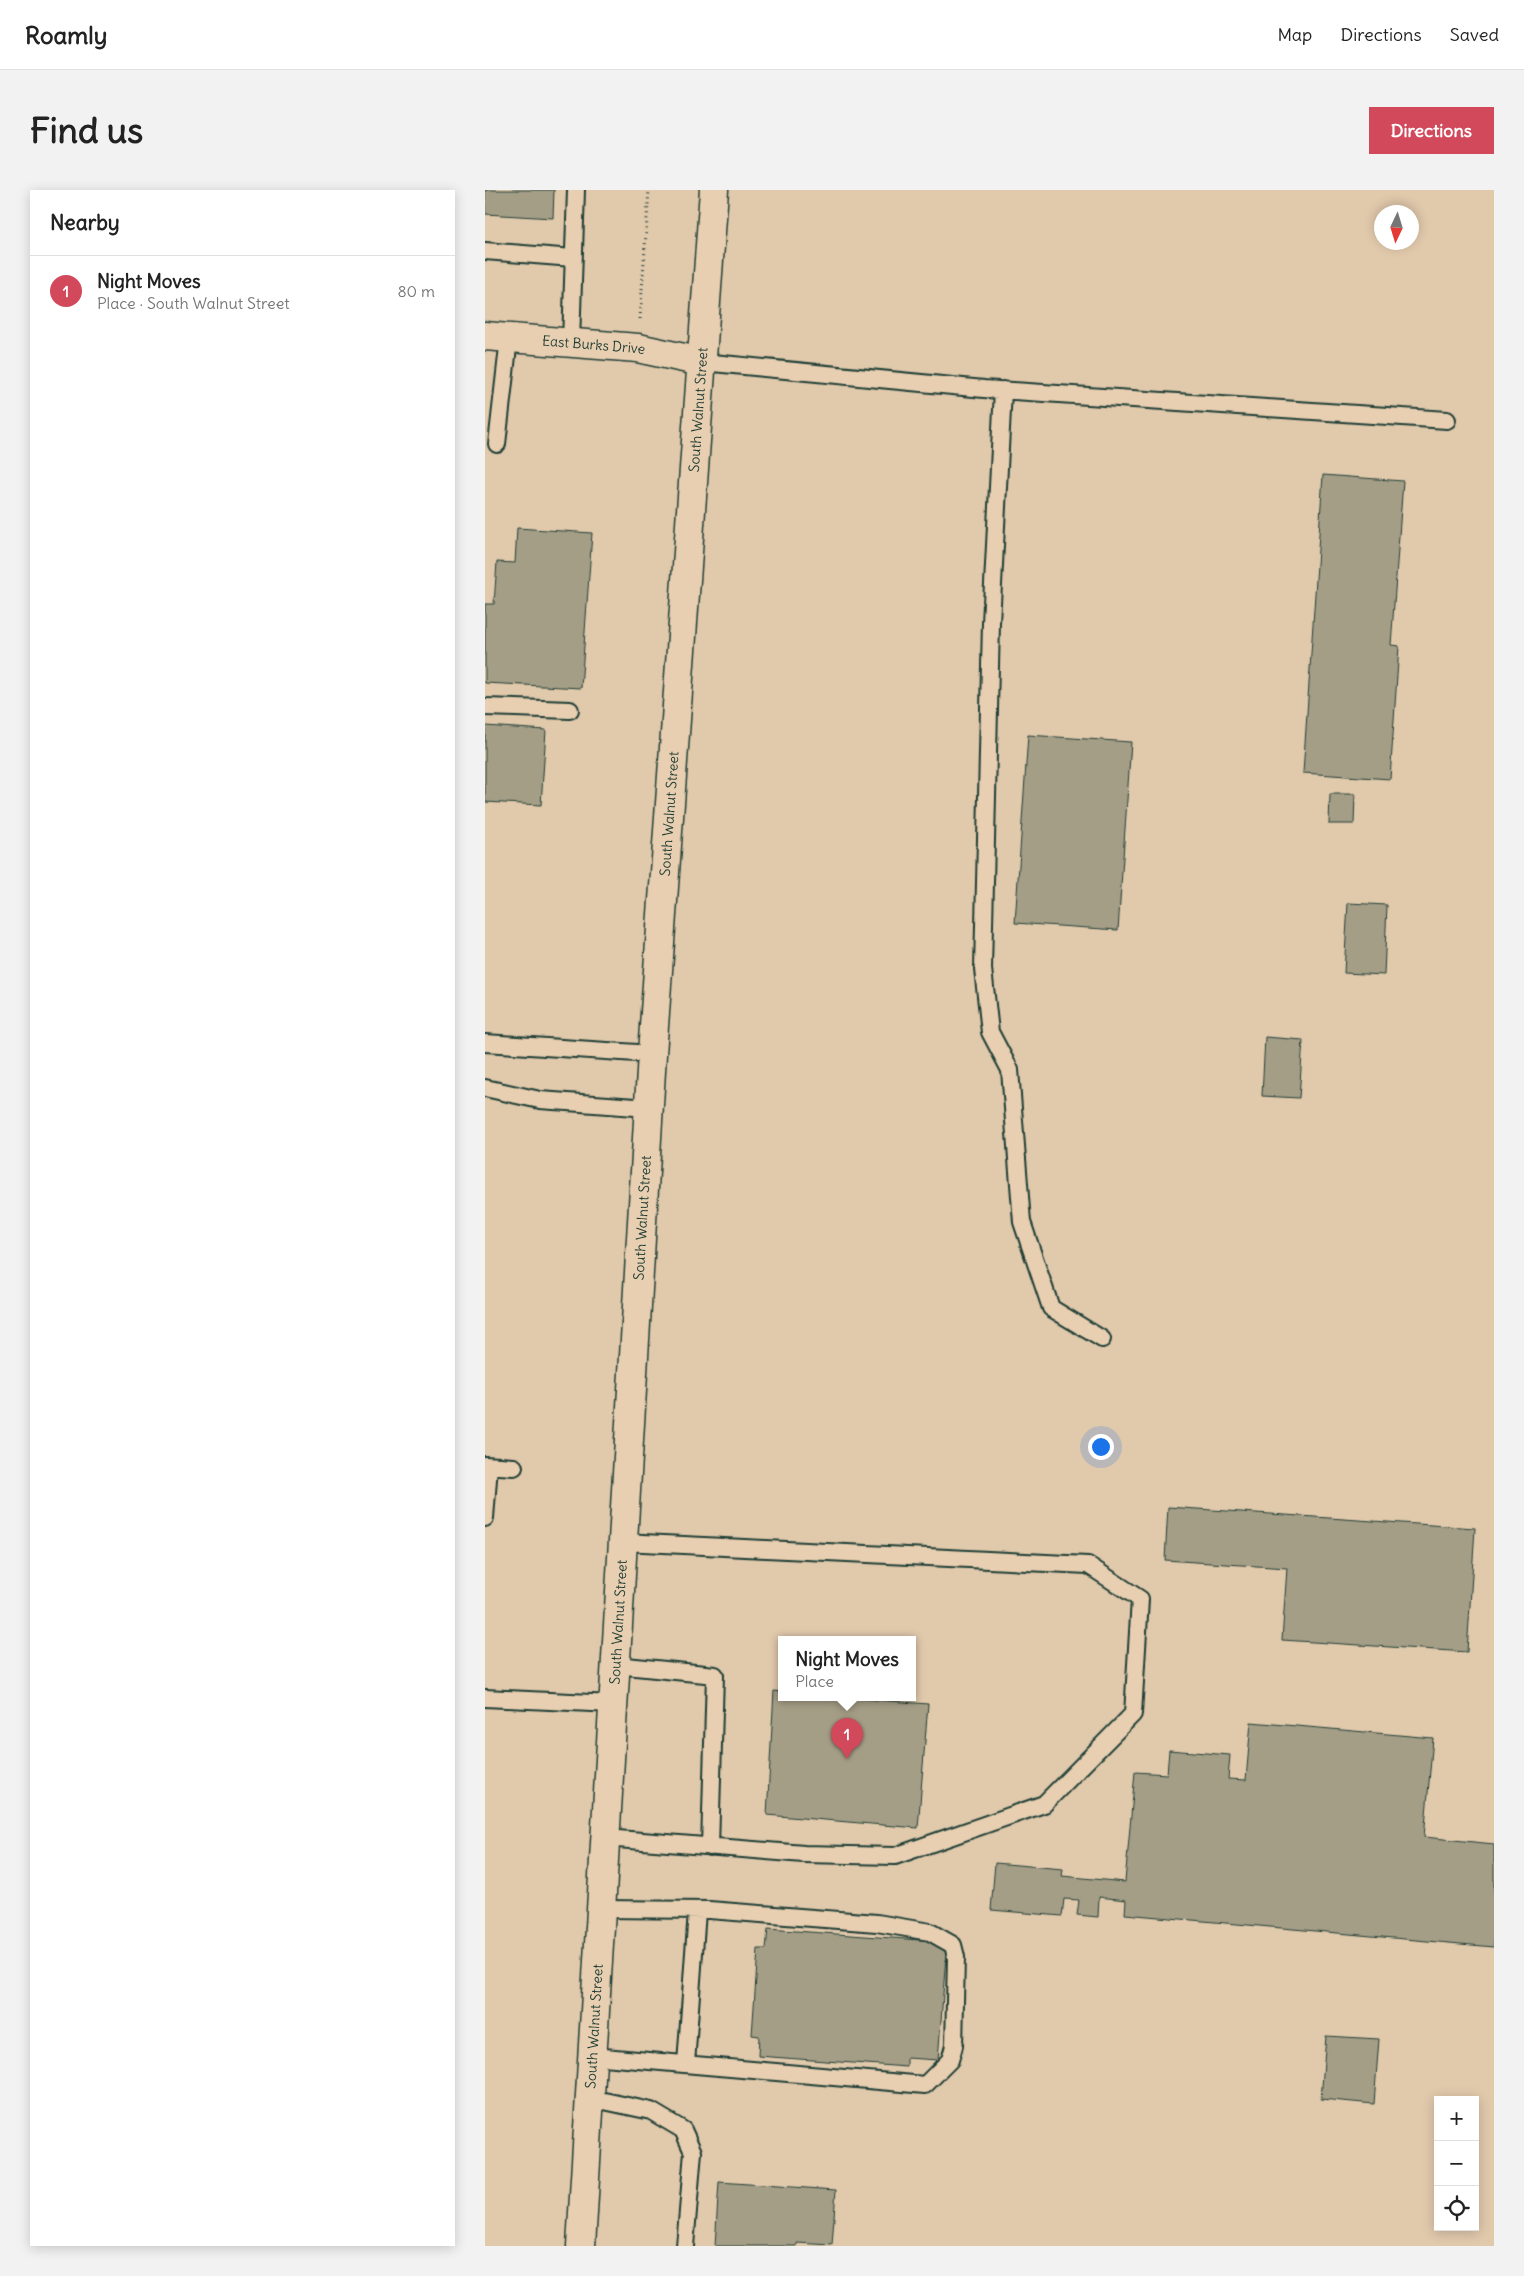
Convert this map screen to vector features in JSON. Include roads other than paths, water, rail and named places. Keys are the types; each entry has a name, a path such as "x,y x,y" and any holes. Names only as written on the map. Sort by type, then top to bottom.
{"main road":[{"name":"South Walnut Street","path":"581,2246 652,1054 714,190"},
{"name":"East Burks Drive","path":"497,337 638,348 702,362"}],"lane":[{"path":"571,343 576,190"},
{"path":"485,251 573,258"},
{"path":"497,337 497,444"},
{"path":"702,362 1003,390 1447,420"},
{"path":"1003,390 991,623 983,959 990,1032 1010,1070 1022,1222 1051,1308 1102,1339"},
{"path":"485,707 570,710"},
{"path":"485,1043 652,1054"},
{"path":"485,1088 540,1100 649,1108"},
{"path":"485,1518 487,1465 513,1467"},
{"path":"605,1838 804,1854 895,1856 1044,1804 1133,1714 1140,1599 1089,1564 623,1542"},
{"path":"616,1665 715,1675 710,1847"},
{"path":"485,1698 613,1704"},
{"path":"592,2056 925,2085 950,2060 954,2046 957,1957 953,1945 930,1932 877,1923 697,1911 601,1909"},
{"path":"687,2064 697,1911"},
{"path":"590,2098 651,2111 683,2130 693,2152 685,2246"}],"place":[{"name":"Night Moves","path":"847,1759"}]}
